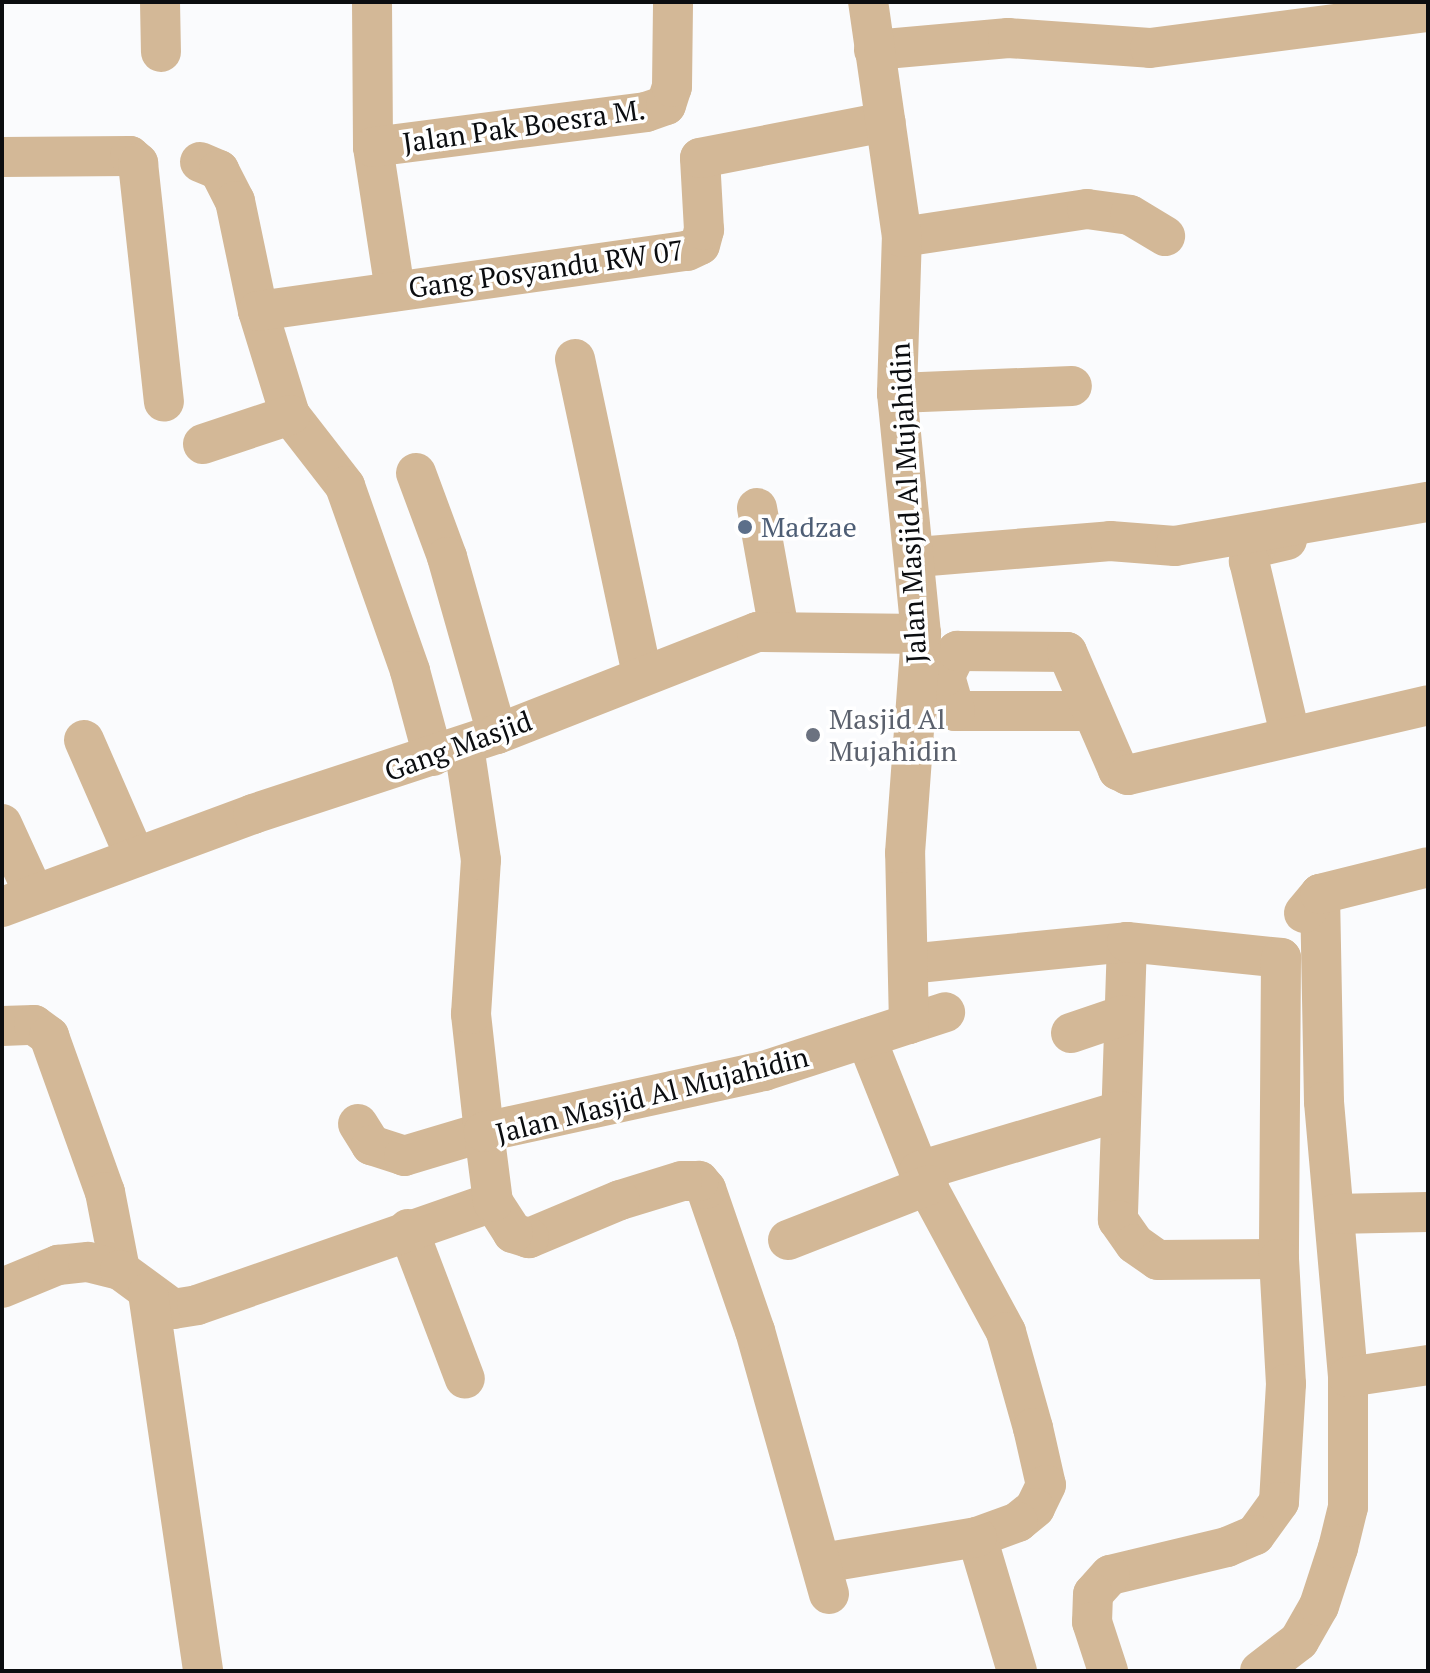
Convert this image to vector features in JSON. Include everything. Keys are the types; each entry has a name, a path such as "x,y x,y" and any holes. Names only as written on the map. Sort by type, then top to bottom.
{"street":[{"path":"160,2 161,52"},
{"name":"Jalan Pak Boesra M.","path":"372,2 373,147 646,112 666,105 672,87 673,2"},
{"name":"Jalan Masjid Al Mujahidin","path":"493,1202 484,1132 764,1071 927,1018 908,964 905,853 921,634 917,557 897,393 902,237 868,2"},
{"path":"874,50 1008,38 1150,48 1269,18 1427,12"},
{"name":"Gang Posyandu RW 07","path":"258,311 687,251 700,245 704,230 700,158 886,122"},
{"path":"373,147 395,291"},
{"path":"2,157 130,156 138,163 164,402"},
{"path":"200,162 219,170 235,201 258,311 290,415 345,486 410,671 465,745"},
{"path":"902,237 1087,209 1130,215 1165,236"},
{"path":"575,359 642,675"},
{"path":"897,393 1072,386"},
{"path":"203,444 290,415"},
{"path":"358,1124 371,1145 404,1156 484,1132 471,1014 481,860 465,745 447,557 416,473"},
{"path":"917,557 1110,541 1175,546 1428,502"},
{"path":"757,508 779,630"},
{"path":"1290,735 1249,561 1251,550 1428,514"},
{"name":"Gang Masjid","path":"18,901 135,857 465,745 718,644 779,630 921,634"},
{"path":"1092,711 1118,770 1128,775 1428,705"},
{"path":"84,740 135,857"},
{"path":"2,824 18,901"},
{"path":"1108,1671 1092,1622 1093,1594 1110,1575 1227,1547 1255,1535 1279,1502 1286,1384 1279,1259 1281,958 1297,922 1320,894 1428,867"},
{"path":"1260,1671 1299,1641 1319,1606 1348,1507 1348,1377 1324,1102 1320,894"},
{"path":"908,964 1127,942 1281,958"},
{"path":"1127,942 1118,1220 1135,1244 1158,1260 1279,1259"},
{"path":"1071,1033 1124,1015"},
{"path":"2,1026 34,1025 49,1036 134,1282 203,1671"},
{"path":"2,1288 58,1265 88,1262 134,1282 173,1309 197,1305 408,1229 493,1202 513,1233 529,1238 620,1200 682,1181 699,1181 706,1189 752,1320 826,1578 977,1537 1018,1522 1035,1508 1046,1485 1006,1332 924,1178 866,1038"},
{"path":"788,1240 924,1178 1120,1111"},
{"path":"1334,1214 1428,1212"},
{"path":"408,1229 465,1379"},
{"path":"1348,1377 1428,1365"},
{"path":"977,1537 1017,1671"}],"place":[{"name":"Madzae","path":"745,527"},
{"name":"Masjid Al Mujahidin","path":"813,735"}]}
